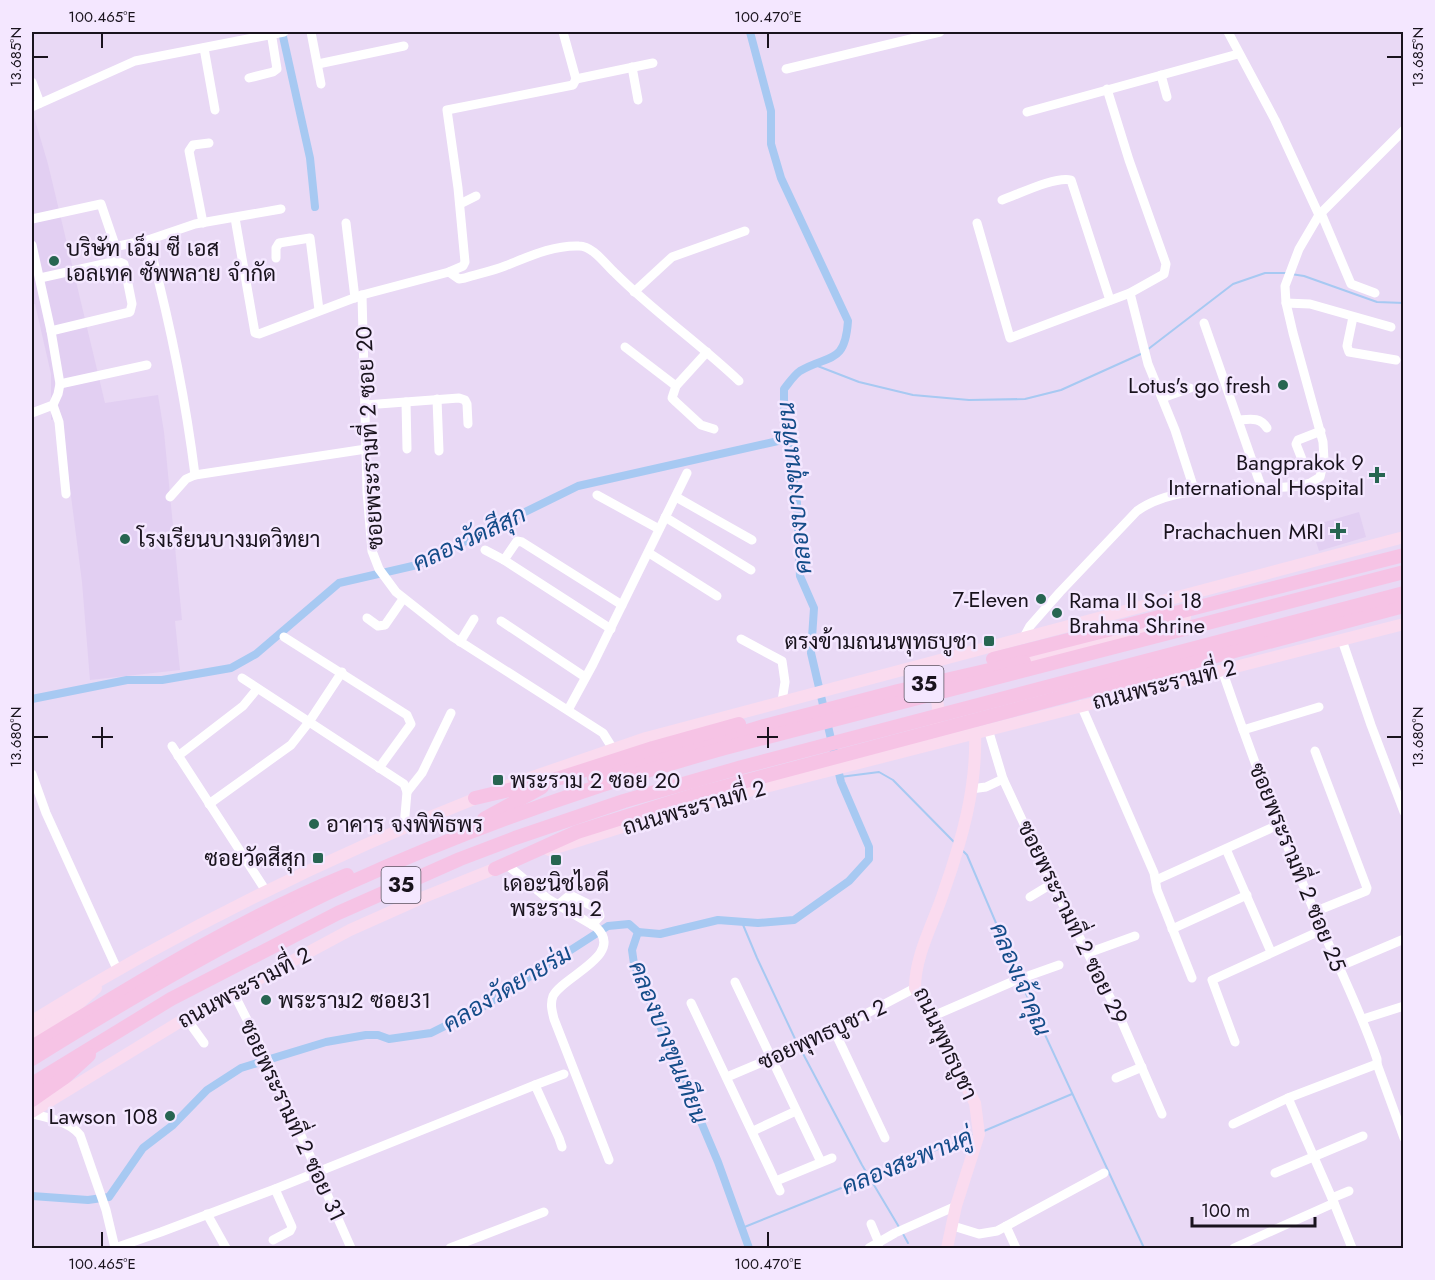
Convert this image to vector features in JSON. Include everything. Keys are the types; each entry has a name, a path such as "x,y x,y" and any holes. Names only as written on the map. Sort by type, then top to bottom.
{"highway":[{"path":"475,798 560,778 688,738 1404,555"},
{"path":"989,669 1120,645 1404,565"},
{"path":"32,1059 162,980 312,901 441,844 564,797 724,748 1404,572"},
{"path":"993,702 1404,591"},
{"path":"32,1078 169,995 317,917 421,870 533,826 602,802 730,765 1404,591"},
{"path":"500,867 577,832 701,793 1404,605"},
{"name":"35","path":"32,1047 184,954 251,919 321,885 484,819 616,770 792,719 989,669"},
{"name":"ถนนพระรามที่ 2","path":"32,1084 171,999 338,913 488,848 624,801 798,752 993,702"},
{"path":"484,819 560,778"},
{"path":"488,848 577,832"},
{"path":"32,1100 77,1067 108,1037"}],"main road":[{"name":"35","path":"32,1021 117,969 266,891 404,827 475,798 613,749 786,700 1404,537"},
{"name":"35","path":"989,669 1404,555"},
{"name":"ถนนพระรามที่ 2","path":"993,702 1180,661 1404,605"},
{"name":"ถนนพระรามที่ 2","path":"32,1113 186,1018 350,930 390,911 500,867 638,822 810,775 1404,624"},
{"path":"913,680 930,688 938,702 937,719 926,733"},
{"name":"ถนนพุทธบูชา","path":"947,1248 956,1206 979,1129 975,1103 915,988 918,964 962,832 975,759 975,733"},
{"path":"32,1035 75,1007 117,969"},
{"path":"32,1106 57,1096"}],"street":[{"path":"311,32 321,84"},
{"path":"235,218 253,332 259,334 358,296 449,272 463,266 465,262 460,204 447,110 573,85 576,79 563,32"},
{"path":"786,69 940,32"},
{"path":"1228,32 1275,120 1351,284 1375,293"},
{"path":"32,82 36,105 135,61 276,33 277,69 249,78"},
{"path":"318,64 404,46"},
{"path":"204,48 215,110"},
{"path":"1027,112 1238,54"},
{"path":"576,79 652,63"},
{"path":"632,67 638,100"},
{"path":"1161,75 1167,97"},
{"path":"978,223 1010,338 1130,293 1164,274 1166,270 1107,89"},
{"path":"1023,639 1030,626 1060,592 1137,511 1148,503 1196,492 1298,486 1320,477 1324,460 1321,430 1293,333 1286,303 1285,286 1292,264 1320,214 1404,130"},
{"path":"203,223 189,151 193,145 209,143"},
{"path":"1002,200 1051,183 1071,180 1110,300"},
{"path":"460,204 476,196"},
{"path":"32,219 101,204 115,245 148,240 203,223 280,208"},
{"name":"ซอยพระรามที่ 2 ซอย 20","path":"346,223 358,296 372,551 379,569 386,581 403,599 460,642 603,733 613,749"},
{"path":"634,292 672,257 745,231"},
{"path":"276,258 276,248 279,243 310,238 320,310"},
{"path":"148,240 169,319 182,381 195,475"},
{"path":"32,245 60,384 53,405 58,423 66,494"},
{"path":"449,272 459,279 465,278 529,256 585,246 634,292 739,381"},
{"path":"40,278 117,261 124,264 132,304 130,312 51,331"},
{"path":"1130,293 1143,348 1196,492"},
{"path":"1286,303 1310,304 1391,327"},
{"path":"1353,317 1347,346 1349,352 1396,360"},
{"path":"1204,323 1262,489"},
{"path":"625,347 676,386"},
{"path":"707,352 676,386 672,398 701,425 714,429"},
{"path":"60,384 147,365"},
{"path":"1162,398 1190,388"},
{"path":"365,405 437,399 465,400 468,424"},
{"path":"437,399 439,451"},
{"path":"406,402 407,449"},
{"path":"32,413 53,405"},
{"path":"1239,420 1258,419 1263,421 1267,428"},
{"path":"1305,467 1296,444 1298,440 1321,430"},
{"path":"170,497 186,480 195,475 366,449"},
{"path":"568,710 611,629 687,473"},
{"path":"597,495 659,530"},
{"path":"676,497 752,540"},
{"path":"665,517 751,570"},
{"path":"504,560 513,544 517,541 522,542 622,605"},
{"path":"485,550 611,629"},
{"path":"649,553 717,596"},
{"path":"367,618 378,626 385,625 403,599"},
{"path":"460,642 474,619"},
{"path":"501,621 585,677"},
{"path":"284,637 342,672 410,719 411,724 379,768"},
{"path":"741,639 782,661 786,700"},
{"path":"1342,640 1404,812"},
{"name":"ซอยพระรามที่ 2 ซอย 25","path":"1222,670 1278,825 1338,967 1363,1019 1404,1138"},
{"path":"209,804 286,750 309,722 342,672"},
{"path":"242,678 404,784 407,792 404,827"},
{"path":"178,756 243,706 257,689"},
{"path":"1081,705 1156,880 1157,890 1192,978"},
{"path":"1243,730 1318,707"},
{"path":"407,792 422,773 451,713"},
{"name":"ซอยพระรามที่ 2 ซอย 29","path":"988,729 1003,779 1118,1013 1162,1114"},
{"path":"172,746 266,891"},
{"path":"1314,912 1366,891 1367,888 1315,751"},
{"path":"32,774 46,813 117,969"},
{"path":"971,789 986,787 1003,779"},
{"path":"1156,880 1278,825"},
{"path":"1226,849 1271,952"},
{"path":"500,867 602,933 604,942 600,955 554,994 551,1005 554,1019 609,1160"},
{"path":"1030,897 1053,883"},
{"path":"558,905 570,895 598,909 600,916 594,926"},
{"path":"1172,929 1247,895"},
{"path":"1235,1042 1212,980 1322,930"},
{"path":"1088,953 1135,936"},
{"path":"1338,967 1404,939"},
{"path":"931,1017 1014,981 1059,965"},
{"path":"735,982 821,1162"},
{"name":"ซอยพุทธบูชา 2","path":"728,1077 834,1030 915,988"},
{"name":"ซอยพระรามที่ 2 ซอย 31","path":"233,992 266,1058 351,1248"},
{"path":"691,1003 780,1191"},
{"path":"1363,1019 1404,1006"},
{"path":"186,1018 204,1043"},
{"path":"834,1030 885,1138"},
{"path":"1233,1124 1287,1098 1377,1064"},
{"path":"1116,1078 1142,1067"},
{"path":"32,1113 46,1117 80,1135 106,1210 115,1248 275,1189 564,1074"},
{"path":"535,1085 562,1147"},
{"path":"1287,1098 1352,1248"},
{"path":"753,1131 796,1111"},
{"path":"1275,1173 1363,1136"},
{"path":"776,1181 831,1158"},
{"path":"953,1226 979,1234 998,1231 1104,1173"},
{"path":"273,1240 290,1231 292,1227 275,1189"},
{"path":"1234,1248 1333,1201 1349,1191"},
{"path":"869,1248 895,1233 956,1206"},
{"path":"450,1248 544,1212"},
{"path":"207,1214 226,1248"},
{"path":"871,1224 879,1243"},
{"path":"1006,1226 1016,1248"}],"shaded area":[{"name":"โรงเรียนบางมดวิทยา","path":"32,110 48,164 105,403 158,395 164,432 182,620 175,621 180,670 90,680 82,582 61,418 51,420 51,374 35,304 32,304"},
{"name":"Prachachuen MRI","path":"1359,512 1366,537 1319,551 1311,526"}],"waterway":[{"path":"282,32 310,158 315,207"},
{"name":"คลองบางขุนเทียน","path":"749,1248 718,1162 634,964 632,950 638,932 660,934 718,920 758,923 794,920 849,881 869,859 869,847 841,782 811,653 814,608 800,576 797,503 784,413 784,389 800,371 839,352 846,335 848,321 781,178 771,144 771,111 750,32"},
{"path":"1147,350 1233,284 1265,273 1286,273"},
{"path":"1291,274 1304,276 1377,302 1404,303"},
{"path":"815,365 859,382 913,395 969,400 1025,399 1061,390 1143,353"},
{"name":"คลองวัดสีสุก","path":"32,699 127,680 162,680 231,668 256,654 339,583 417,565 578,486 787,439"},
{"name":"คลองเจ้าคุณ","path":"840,777 879,772 893,780 955,843"},
{"name":"คลองเจ้าคุณ","path":"961,849 967,855 1019,977"},
{"path":"741,920 797,1043"},
{"name":"คลองวัดยายร่ม","path":"32,1196 88,1200 109,1197 143,1148 173,1125 207,1090 241,1068 326,1042 366,1035 378,1035 389,1039 431,1033 481,1008 608,926 629,924 638,932"},
{"name":"คลองเจ้าคุณ","path":"1021,983 1144,1248"},
{"path":"800,1048 862,1165 899,1227"},
{"name":"คลองสะพานคู่","path":"984,1131 1072,1094"},
{"name":"คลองสะพานคู่","path":"742,1228 973,1135"},
{"path":"902,1232 908,1243"}],"place":[{"name":"บริษัท เอ็ม ซี เอส เอลเทค ซัพพลาย จำกัด","path":"54,261"},
{"name":"Lotus's go fresh","path":"1283,385"},
{"name":"Bangprakok 9 International Hospital","path":"1377,475"},
{"name":"Prachachuen MRI","path":"1338,531"},
{"name":"โรงเรียนบางมดวิทยา","path":"125,539"},
{"name":"7-Eleven","path":"1041,599"},
{"name":"Rama II Soi 18 Brahma Shrine","path":"1057,613"},
{"name":"ตรงข้ามถนนพุทธบูชา","path":"989,641"},
{"name":"พระราม 2 ซอย 20","path":"498,780"},
{"name":"อาคาร จงพิพิธพร","path":"314,824"},
{"name":"ซอยวัดสีสุก","path":"318,858"},
{"name":"เดอะนิชไอดี พระราม 2","path":"556,860"},
{"name":"พระราม2 ซอย31","path":"266,1000"},
{"name":"Lawson 108","path":"170,1116"}]}
